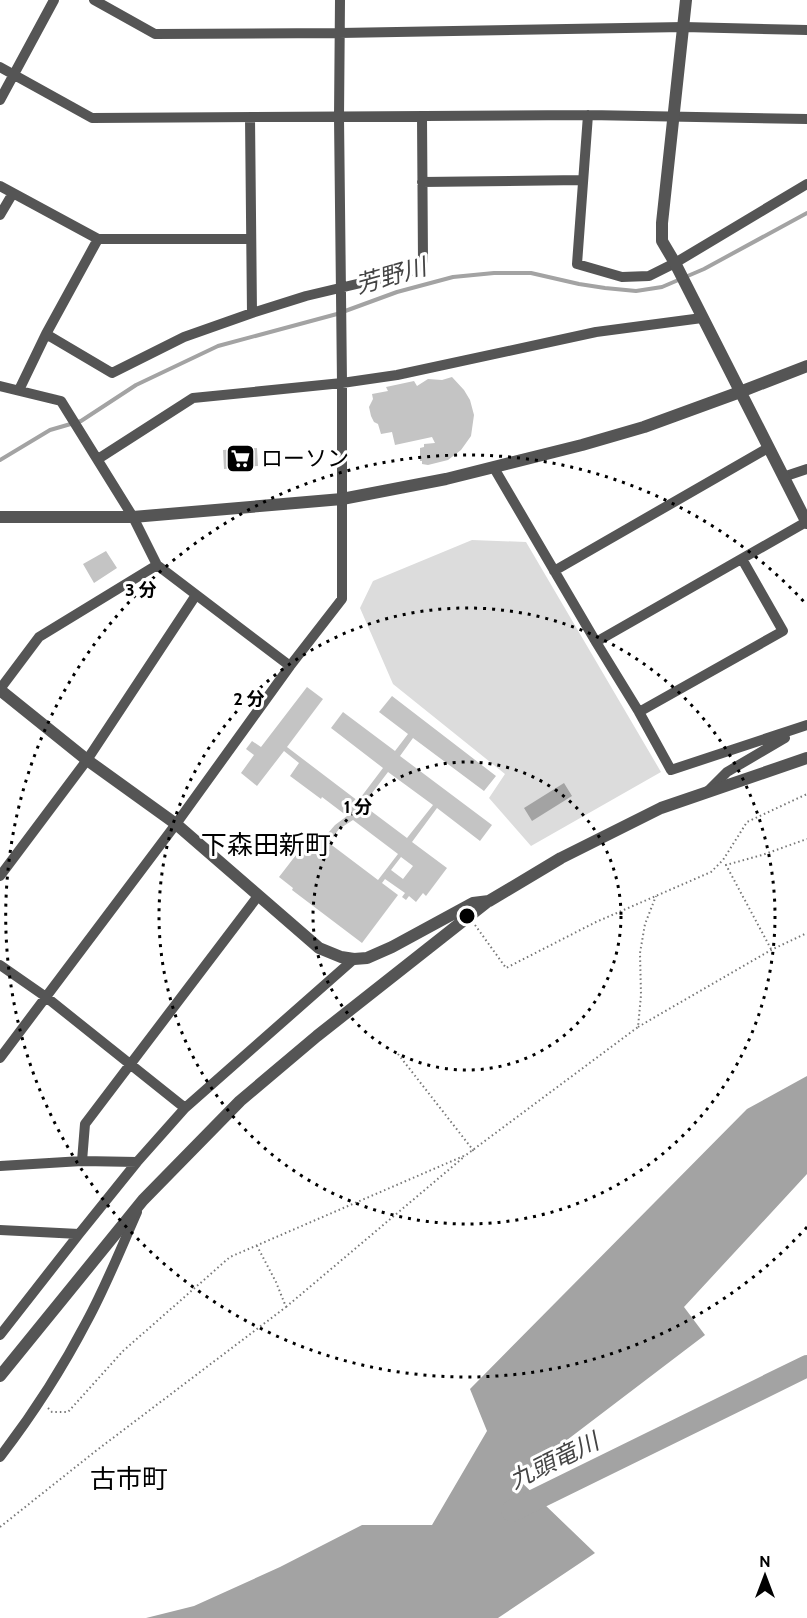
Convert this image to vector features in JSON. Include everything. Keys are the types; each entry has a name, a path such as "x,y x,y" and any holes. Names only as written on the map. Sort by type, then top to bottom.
{"street":[{"path":"0,100 54,0"},
{"path":"94,0 155,34 684,27 807,30"},
{"path":"0,1058 342,599 340,0"},
{"path":"596,642 807,523 662,241 686,0"},
{"path":"0,67 92,118 588,115 807,118"},
{"path":"588,115 577,264 622,278 649,276 677,267 807,184"},
{"path":"250,117 252,313"},
{"path":"46,334 112,373 184,337 252,313 306,296 417,270 423,261 422,117"},
{"path":"422,182 582,180"},
{"path":"0,186 98,239 250,239"},
{"path":"0,215 13,193"},
{"path":"18,390 98,239"},
{"path":"98,459 193,398 397,375 596,332 702,318"},
{"path":"0,517 133,517 342,499 446,479 582,445 644,427 807,366"},
{"path":"0,386 61,401 133,517 157,565 290,666"},
{"path":"554,571 768,448"},
{"path":"494,468 672,770 807,725"},
{"path":"783,477 807,469"},
{"path":"639,712 783,631 742,559"},
{"path":"157,565 39,636 0,690 87,760 176,824 319,948 341,957 367,958 473,903 489,901"},
{"path":"0,876 87,760 196,595"},
{"path":"707,792 727,772 807,725"},
{"path":"0,1376 143,1200 240,1101 317,1036 489,901 561,858 661,808 807,758"},
{"path":"82,1161 85,1124 258,896"},
{"path":"0,1335 137,1162 185,1108 354,959"},
{"path":"0,965 46,997 185,1108"},
{"path":"0,1166 82,1161 137,1162"},
{"path":"0,1457 29,1419 89,1319 143,1200"},
{"path":"0,1230 79,1234"}],"path":[{"path":"469,917 506,968 596,922 711,872 723,860 747,822 807,794"},
{"path":"771,950 726,865 807,839"},
{"path":"638,1027 641,995 640,953 645,924 656,896"},
{"path":"40,1400 52,1412 68,1412 123,1351 230,1257 466,1155 638,1027 771,950 807,933"},
{"path":"398,1054 473,1150"},
{"path":"0,1527 97,1449 286,1307 473,1150"},
{"path":"257,1246 286,1307"}],"shaded area":[{"path":"472,540 526,542 661,772 531,846 489,798 505,774 393,684 360,608 373,581"},
{"path":"564,783 572,796 532,821 524,808"},
{"path":"807,1076 807,1174 684,1307 705,1335 517,1478 595,1553 498,1618 146,1618 194,1606 280,1567 362,1525 432,1525 487,1431 470,1389 747,1109"}],"building":[{"path":"452,377 470,400 474,415 471,436 461,450 448,460 428,465 422,464 420,448 424,447 424,444 435,443 432,437 395,445 392,432 381,434 378,424 371,416 369,407 373,399 372,394 388,391 386,387 414,381 417,386 428,379 442,380"},
{"path":"257,448 258,466 224,469 223,450"},
{"path":"106,551 117,568 94,583 83,564"},
{"path":"307,687 323,699 287,747 358,801 383,768 331,728 343,712 395,751 408,734 379,712 392,696 496,776 484,791 413,738 400,756 492,825 480,841 437,808 412,842 447,868 426,896 423,893 416,902 409,896 406,900 402,897 405,893 385,879 382,883 398,895 362,943 292,890 293,888 279,877 313,833 322,840 335,825 347,816 290,776 299,763 284,751 257,786 241,773 254,755 246,749 252,741 261,747","holes":["388,772 433,805 407,838 363,805","353,820 398,854 378,880 329,843 339,829","401,857 413,866 403,879 391,870"]}],"waterway":[{"name":"芳野川","path":"0,460 50,430 81,421 136,385 218,346 337,314 397,292 453,277 494,273 531,273 605,288 636,291 662,287 704,269 807,213"},
{"name":"九頭竜川","path":"512,1511 807,1366"}],"place":[{"name":"ローソン","path":"240,458"}],"district":[{"name":"下森田新町","path":"266,845"},
{"name":"古市町","path":"129,1479"}]}
